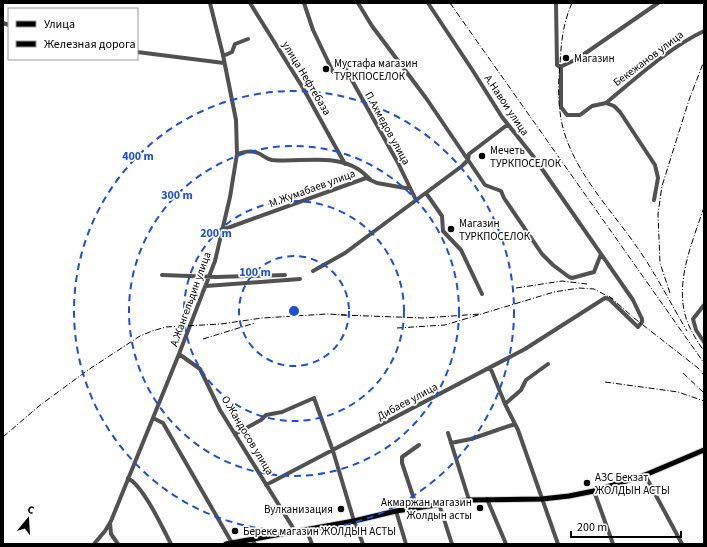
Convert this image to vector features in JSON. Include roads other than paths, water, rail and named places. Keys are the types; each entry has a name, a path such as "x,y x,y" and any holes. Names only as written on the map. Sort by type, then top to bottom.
{"main road":[{"path":"226,544 439,504 469,500 542,499 569,496 594,491 645,475 704,450"}],"street":[{"name":"А.Жангельдин улица","path":"94,544 111,521 206,286 215,261 230,197 237,154 236,120 210,3"},
{"name":"улица Нефтебаза","path":"250,3 300,82 345,164"},
{"path":"304,3 310,23 332,72"},
{"path":"358,3 372,26 422,93 485,185 501,191 504,198 542,254 552,265 569,277 576,278 594,272 600,254"},
{"name":"А.Навои улица","path":"428,3 508,125 533,156 633,300 641,314 642,322 638,327 610,299 605,298 599,301"},
{"path":"556,3 559,66 577,59 658,3"},
{"name":"Бекежанов улица","path":"559,66 561,107 567,115 580,115 592,106 606,103 648,68 692,36 704,31"},
{"path":"223,56 232,52 235,44 248,39"},
{"path":"138,52 224,63"},
{"name":"П.Ахмедов улица","path":"344,66 398,163 416,200"},
{"path":"606,103 614,106 620,112 655,165 658,178 654,200"},
{"path":"313,271 345,253 426,193 462,166 468,160 468,154 508,125"},
{"path":"237,154 247,151 258,153 268,159 282,161 330,160 358,169 370,179"},
{"name":"М.Жумабаев улица","path":"222,230 366,178 377,183 410,188"},
{"path":"426,193 442,216 443,231 461,250 482,294"},
{"path":"162,275 216,277 284,275"},
{"path":"206,286 300,279"},
{"name":"Дибаев улица","path":"266,485 525,349 599,301"},
{"path":"704,306 693,319 696,330 704,342"},
{"name":"О.Жандосов улица","path":"179,354 200,369 220,410 295,531"},
{"path":"505,404 521,390 526,380 548,364"},
{"path":"490,367 515,424 558,544"},
{"path":"235,434 266,415 282,412 314,398 363,544"},
{"path":"153,418 163,423 232,543"},
{"path":"451,444 515,424"},
{"path":"448,432 469,500"},
{"path":"417,508 402,463 402,457 419,444"},
{"path":"645,475 682,544"},
{"path":"128,478 135,482 141,491 171,544"},
{"path":"594,491 613,544"},
{"path":"487,499 506,544"},
{"path":"439,504 452,544"},
{"path":"396,511 406,544"},
{"path":"111,521 111,534 118,544"},
{"path":"306,529 312,544"},
{"path":"252,539 255,544"}],"railway":[{"path":"450,3 704,363"},
{"path":"572,3 566,18 563,33 559,78 560,112 566,137 573,155 583,172 646,260 687,331"},
{"path":"670,293 660,263 658,214 662,186 689,100 704,61"},
{"path":"704,207 685,267 682,298 690,328 704,351"},
{"path":"516,288 562,281 587,284"},
{"path":"397,328 445,325 554,292 579,288 594,289 613,299"},
{"path":"609,296 634,318 698,368 704,375"},
{"path":"3,437 39,406 88,370 140,336 152,331 166,327 221,324 262,318 327,314 346,315"},
{"path":"341,315 424,318 480,314"},
{"path":"203,339 255,323"},
{"path":"683,373 704,393"},
{"path":"605,382 678,392 704,401"}],"place":[{"name":"Магазин","path":"566,58"},
{"name":"Мустафа магазин ТУРКПОСЕЛОК","path":"326,69"},
{"name":"Мечеть ТУРКПОСЕЛОК","path":"482,156"},
{"name":"Магазин ТУРКПОСЕЛОК","path":"451,229"},
{"name":"АЗС Бекзат ЖОЛДЫН АСТЫ","path":"587,483"},
{"name":"Акмаржан магазин Жолдын асты","path":"480,508"},
{"name":"Вулканизация","path":"341,509"},
{"name":"Береке магазин ЖОЛДЫН АСТЫ","path":"235,531"}]}
